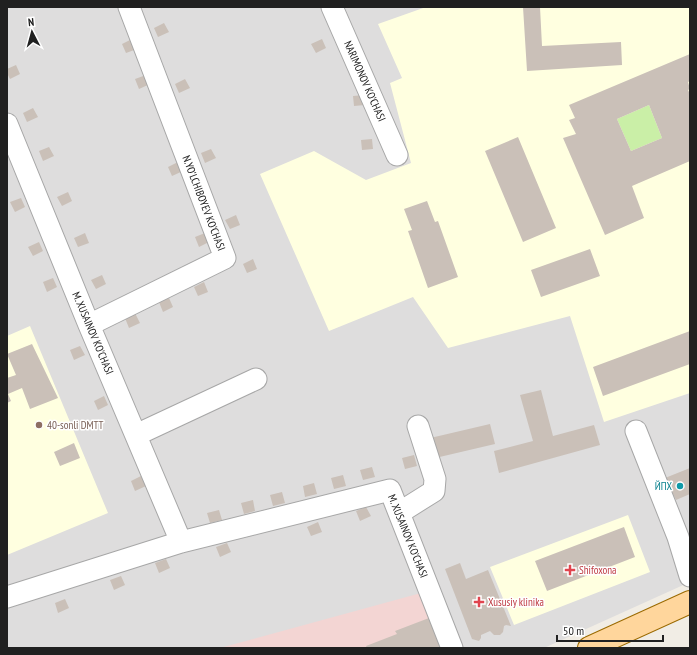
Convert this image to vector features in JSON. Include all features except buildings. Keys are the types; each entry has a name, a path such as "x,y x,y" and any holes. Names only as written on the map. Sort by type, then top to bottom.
{"main road":[{"path":"589,648 690,602"},
{"path":"627,648 626,643 628,636 639,626"}],"street":[{"name":"N.YO'LCHIBOYEV KO'CHASI","path":"89,325 225,258 129,7"},
{"name":"NARIMONOV KO'CHASI","path":"332,7 397,155"},
{"name":"M. XUSAINOV KO'CHASI","path":"7,124 89,325 181,542"},
{"path":"136,435 256,380"},
{"path":"399,513 434,491 435,479 418,426"},
{"path":"636,431 678,537 690,576"},
{"name":"M. XUSAINOV KO'CHASI","path":"7,597 181,542 390,490 452,648"}],"shaded area":[{"path":"7,7 690,7 690,582 544,648 7,648"},
{"path":"426,7 690,7 690,393 604,422 570,316 448,348 413,297 329,331 260,174 314,151 366,180 411,163 390,83 402,78 378,24"},
{"name":"40-sonli DMTT","path":"30,326 108,513 7,555 7,336"},
{"name":"Shifoxona","path":"628,515 650,572 514,625 490,567"},
{"path":"421,593 446,648 220,648"}],"green space":[{"path":"649,105 662,138 631,151 617,119"}],"place":[{"name":"40-sonli DMTT","path":"39,425"},
{"name":"ЙПХ","path":"680,486"},
{"name":"Shifoxona","path":"570,570"},
{"name":"Xususiy klinika","path":"479,602"}]}
